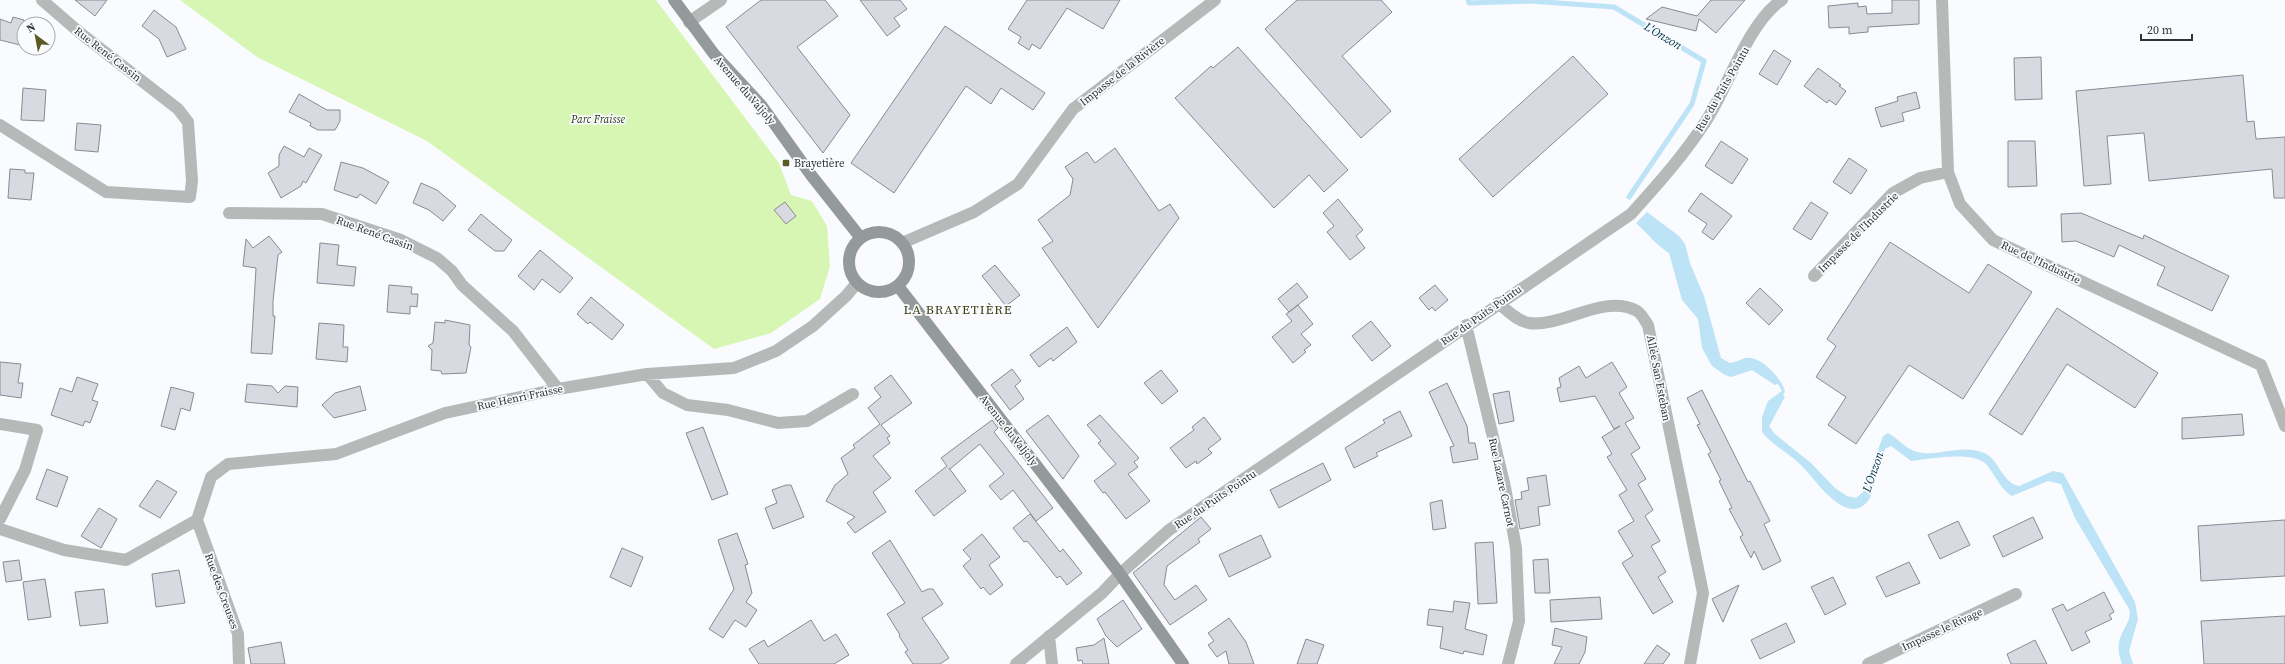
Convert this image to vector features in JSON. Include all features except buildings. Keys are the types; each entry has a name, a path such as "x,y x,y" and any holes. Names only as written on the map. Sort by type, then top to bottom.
{"main road":[{"name":"Avenue du Valjoly","path":"674,0 714,54 761,105 811,175 860,237"},
{"path":"879,232 896,237 902,243 910,260 908,270 898,286 881,292 864,288 857,283 851,274 849,264 850,253 860,237 879,232"},
{"name":"Avenue du Valjoly","path":"898,286 1120,574 1183,664"}],"street":[{"name":"Rue René Cassin","path":"0,126 106,192 190,197 192,181 188,122 178,109 79,32 42,0"},
{"path":"689,22 721,0"},
{"name":"Impasse de la Rivière","path":"902,243 974,212 1018,184 1073,109 1215,0"},
{"name":"Rue de l'Industrie","path":"1942,0 1948,172 1960,204 1993,240 2261,365 2285,426"},
{"name":"Rue du Puits Pointu","path":"1016,664 1102,594 1120,574 1169,530 1498,303 1631,214 1678,162 1707,120 1760,21 1780,1"},
{"name":"Impasse de l'Industrie","path":"1814,276 1893,194 1920,178 1948,172"},
{"name":"Rue René Cassin","path":"229,213 322,214 401,240 437,258 452,272 462,286 512,331 558,389"},
{"name":"Rue Henri Fraisse","path":"197,520 211,477 228,464 336,454 445,413 558,389 647,374 734,368 776,351 813,326 846,296 857,283"},
{"name":"Allée San Esteban","path":"1498,303 1513,315 1528,323 1546,323 1588,309 1621,306 1638,311 1648,325 1704,593 1690,664"},
{"name":"Rue Lazare Carnot","path":"1466,326 1505,487 1516,548 1519,621 1508,664"},
{"path":"647,374 663,393 687,405 728,410 778,423 807,421 853,394"},
{"path":"0,424 36,430 25,470 0,519"},
{"path":"0,529 64,550 126,560 197,520"},
{"name":"Rue des Creuses","path":"197,520 238,634 239,664"},
{"name":"Impasse le Rivage","path":"1868,664 2016,594"},
{"path":"1049,636 1052,664"}],"green space":[{"name":"Parc Fraisse","path":"180,0 656,0 779,163 791,195 812,201 827,226 830,266 820,299 771,333 714,349 427,141 257,57"}],"water":[{"path":"1647,212 1679,236 1685,244 1690,263 1704,296 1721,358 1730,363 1745,358 1751,358 1770,368 1785,391 1774,411 1769,426 1775,434 1811,463 1835,488 1847,496 1856,498 1863,492 1883,436 1888,433 1910,449 1922,453 1975,450 1984,453 1993,460 2008,480 2019,486 2053,471 2063,473 2135,602 2138,619 2129,651 2133,664 2122,664 2119,654 2120,638 2130,615 2129,609 2075,518 2061,484 2048,481 2012,496 2001,486 1987,465 1981,460 1962,457 1940,457 1911,461 1891,446 1885,449 1870,498 1861,507 1852,509 1842,506 1832,499 1800,464 1770,441 1762,432 1762,417 1768,401 1782,391 1778,384 1775,385 1752,370 1731,377 1725,375 1712,366 1702,348 1698,319 1682,300 1669,253 1656,243 1636,223"}],"waterway":[{"name":"L'Onzon","path":"1468,0 1469,3 1530,1 1614,7 1704,61 1692,104 1629,197"},
{"name":"L'Onzon","path":"1767,425 1782,397"}],"place":[{"name":"Brayetière","path":"786,163"}],"district":[{"name":"LA BRAYETIÈRE","path":"958,309"}]}
